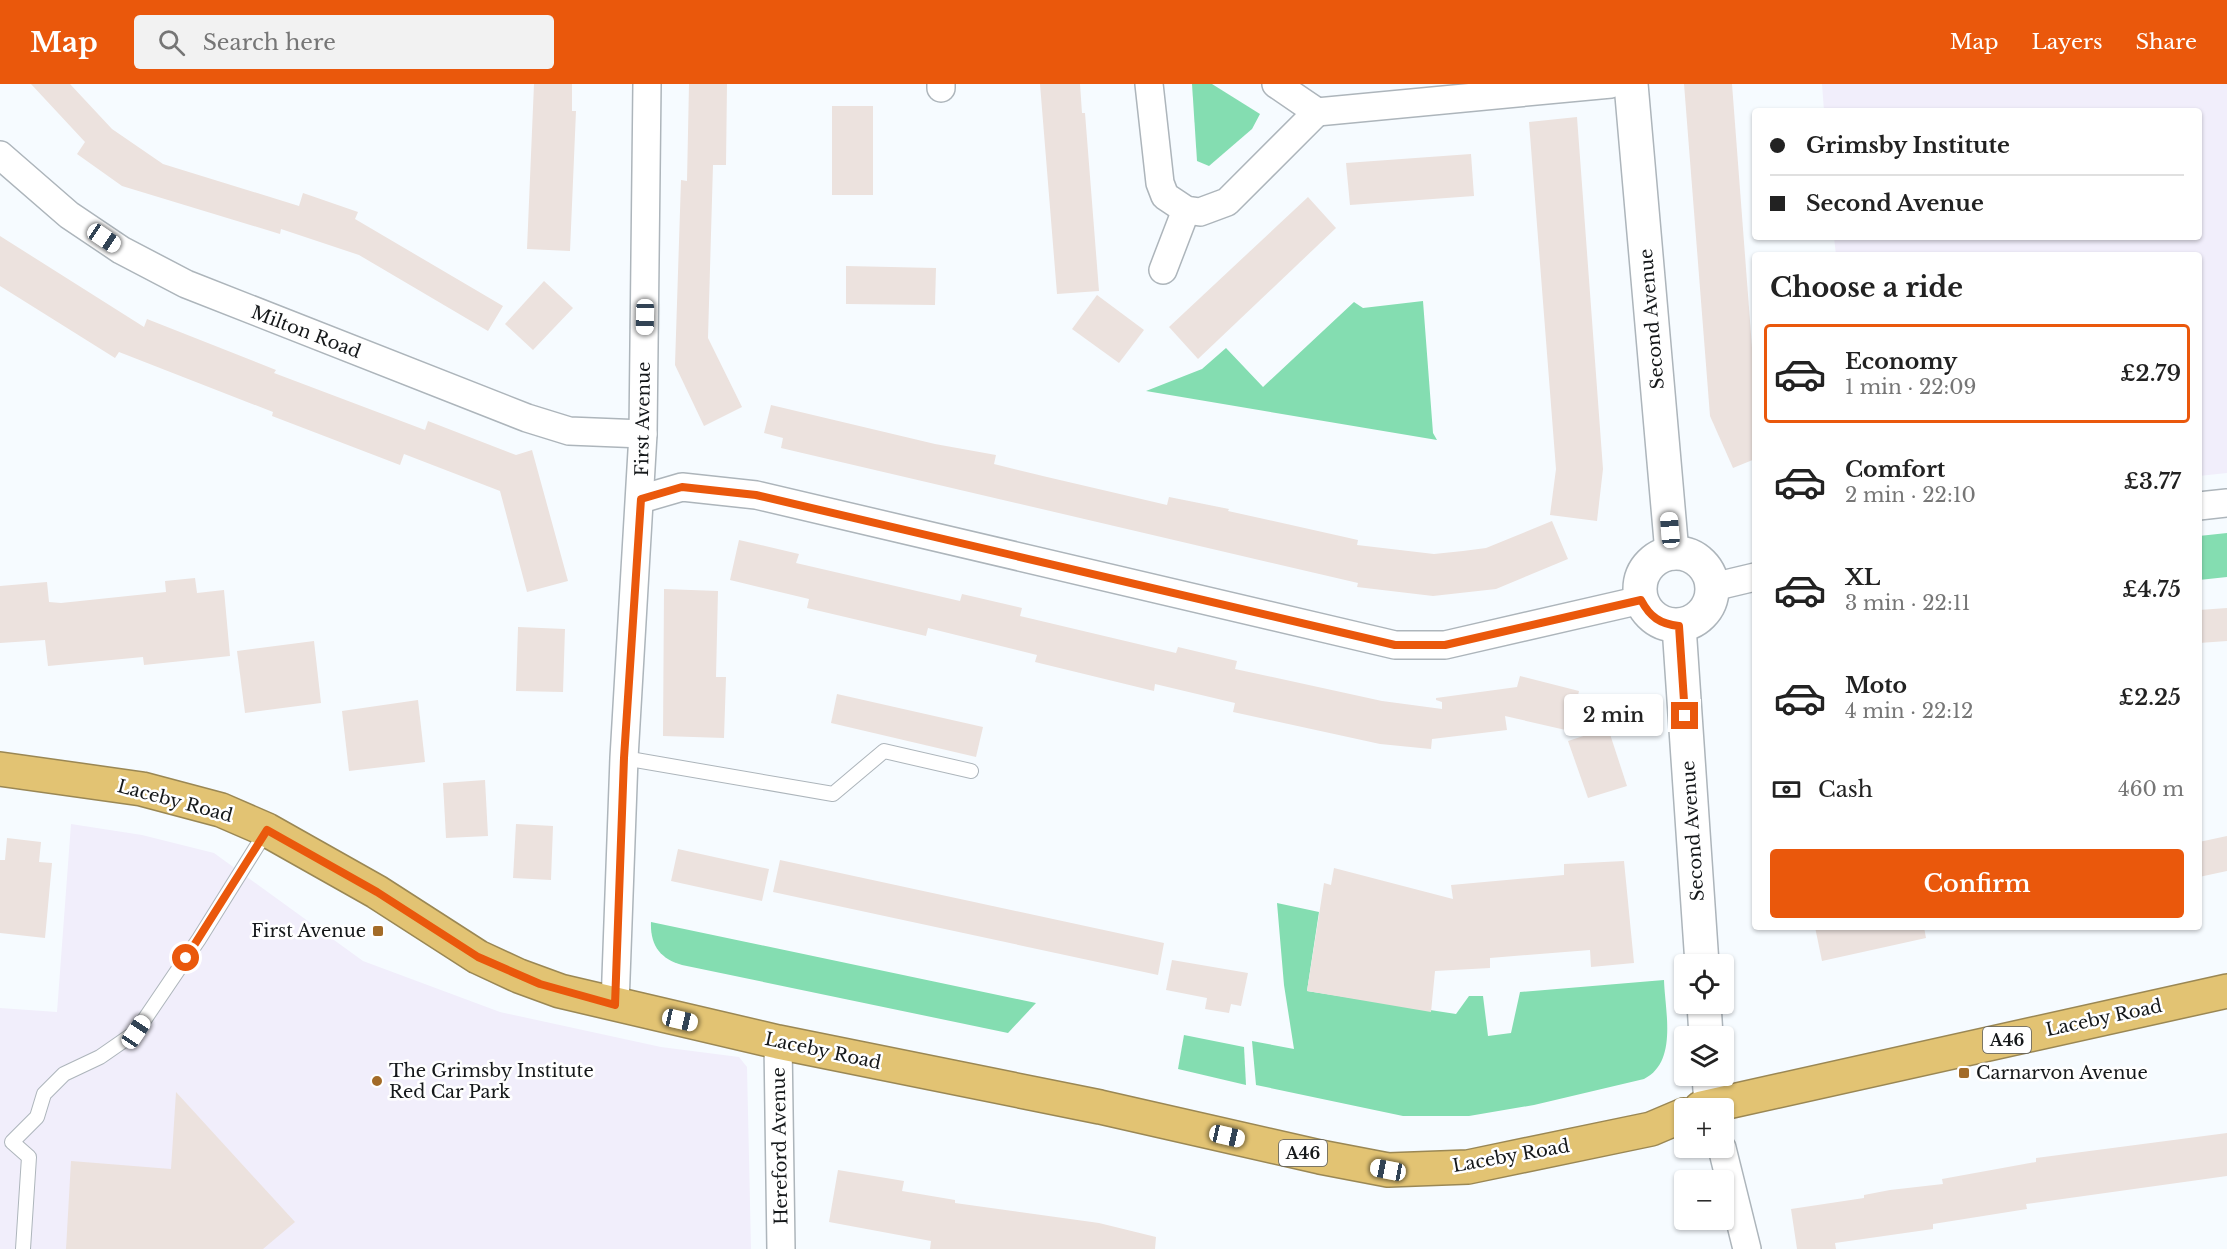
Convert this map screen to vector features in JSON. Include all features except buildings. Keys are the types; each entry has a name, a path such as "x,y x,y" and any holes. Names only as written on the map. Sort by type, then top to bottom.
{"highway":[{"name":"Laceby Road","path":"0,769 142,789 221,810 267,830 377,892 478,957 540,984 615,1005 778,1042 1100,1107 1388,1170 1468,1167 1651,1129 1674,1117"},
{"name":"Laceby Road","path":"1722,1098 2227,991"}],"street":[{"name":"First Avenue","path":"615,1005 624,758 644,434 647,84"},
{"path":"1149,84 1160,183 1165,196 1186,210 1200,212 1227,202 1317,112 1611,84"},
{"path":"1276,84 1317,112"},
{"name":"Second Avenue","path":"1631,84 1672,553"},
{"name":"Milton Road","path":"0,155 69,215 121,250 186,284 527,418 569,431 644,434"},
{"path":"1164,270 1186,210"},
{"path":"641,499 682,487 756,495 1395,645 1445,645 1641,600"},
{"path":"2202,506 2227,504"},
{"path":"1672,553 1685,554 1698,560 1707,570 1713,587 1712,599 1705,612 1696,620 1679,626 1667,625 1656,620 1647,612 1641,600 1640,587 1644,572 1652,562 1672,553"},
{"path":"1713,587 1752,578"},
{"name":"Second Avenue","path":"1679,626 1700,954"},
{"name":"Hereford Avenue","path":"778,1042 781,1249"},
{"path":"1724,1158 1747,1249"}],"lane":[{"path":"624,758 833,794 884,751 971,771"},
{"path":"23,1249 29,1157 6,1142 37,1117 44,1094 64,1074 100,1057 136,1032 199,939 267,830"}],"shaded area":[{"path":"1822,84 2227,84 2227,473 2202,476 2202,252 1836,252 1834,240 2202,240 2202,108 1824,108"},
{"path":"71,824 142,835 214,853 363,961 500,1012 661,1047 739,1057 747,1067 751,1249 0,1249 0,1008 57,1012"}],"green space":[{"path":"1192,84 1212,84 1260,114 1252,129 1209,166 1197,161"},
{"path":"1423,301 1433,433 1437,440 1146,391 1202,369 1226,348 1263,387 1354,302 1363,308"},
{"path":"2227,533 2227,577 2202,580 2202,536"},
{"path":"1277,903 1319,912 1307,991 1456,1014 1469,996 1483,996 1488,1036 1511,1033 1520,992 1664,980 1667,1035 1662,1061 1655,1071 1644,1079 1534,1105 1469,1116 1403,1116 1256,1085 1252,1041 1294,1049 1284,985"},
{"path":"651,922 1036,1003 1008,1033 682,965 668,959 658,950 652,938"},
{"path":"1184,1035 1244,1047 1246,1085 1178,1069"}],"place":[{"name":"First Avenue","path":"378,931"},
{"name":"Carnarvon Avenue","path":"1964,1073"},
{"name":"The Grimsby Institute Red Car Park","path":"377,1081"}],"route":[{"path":"186,958 267,830 377,892 478,957 540,984 615,1005 624,758 641,499 682,487 756,495 1395,645 1445,645 1641,600 1647,612 1656,620 1667,625 1679,626 1685,716"}]}
